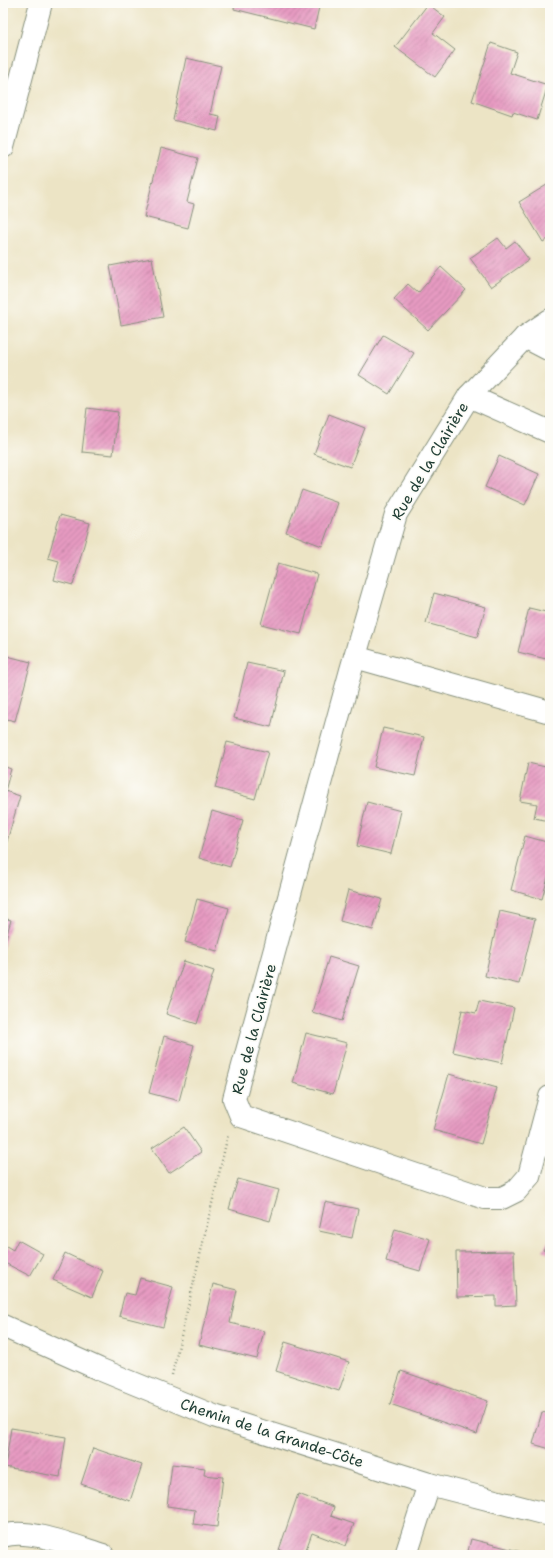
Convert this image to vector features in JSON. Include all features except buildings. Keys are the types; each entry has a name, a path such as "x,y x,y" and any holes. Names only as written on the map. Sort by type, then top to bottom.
{"street":[{"path":"3,147 41,3"},
{"name":"Rue de la Clairière","path":"550,320 525,337 469,396 396,514 355,657 234,1099 241,1116 485,1198 502,1198 516,1191 529,1176 550,1097"},
{"path":"525,337 550,350"},
{"path":"469,396 550,432"},
{"path":"355,657 550,712"},
{"name":"Chemin de la Grande-Côte","path":"3,1326 99,1369 208,1414 429,1484 550,1515"},
{"path":"406,1555 429,1484"},
{"path":"3,1536 13,1533 37,1536 103,1555"}],"path":[{"path":"172,1376 230,1125 241,1116"}]}
